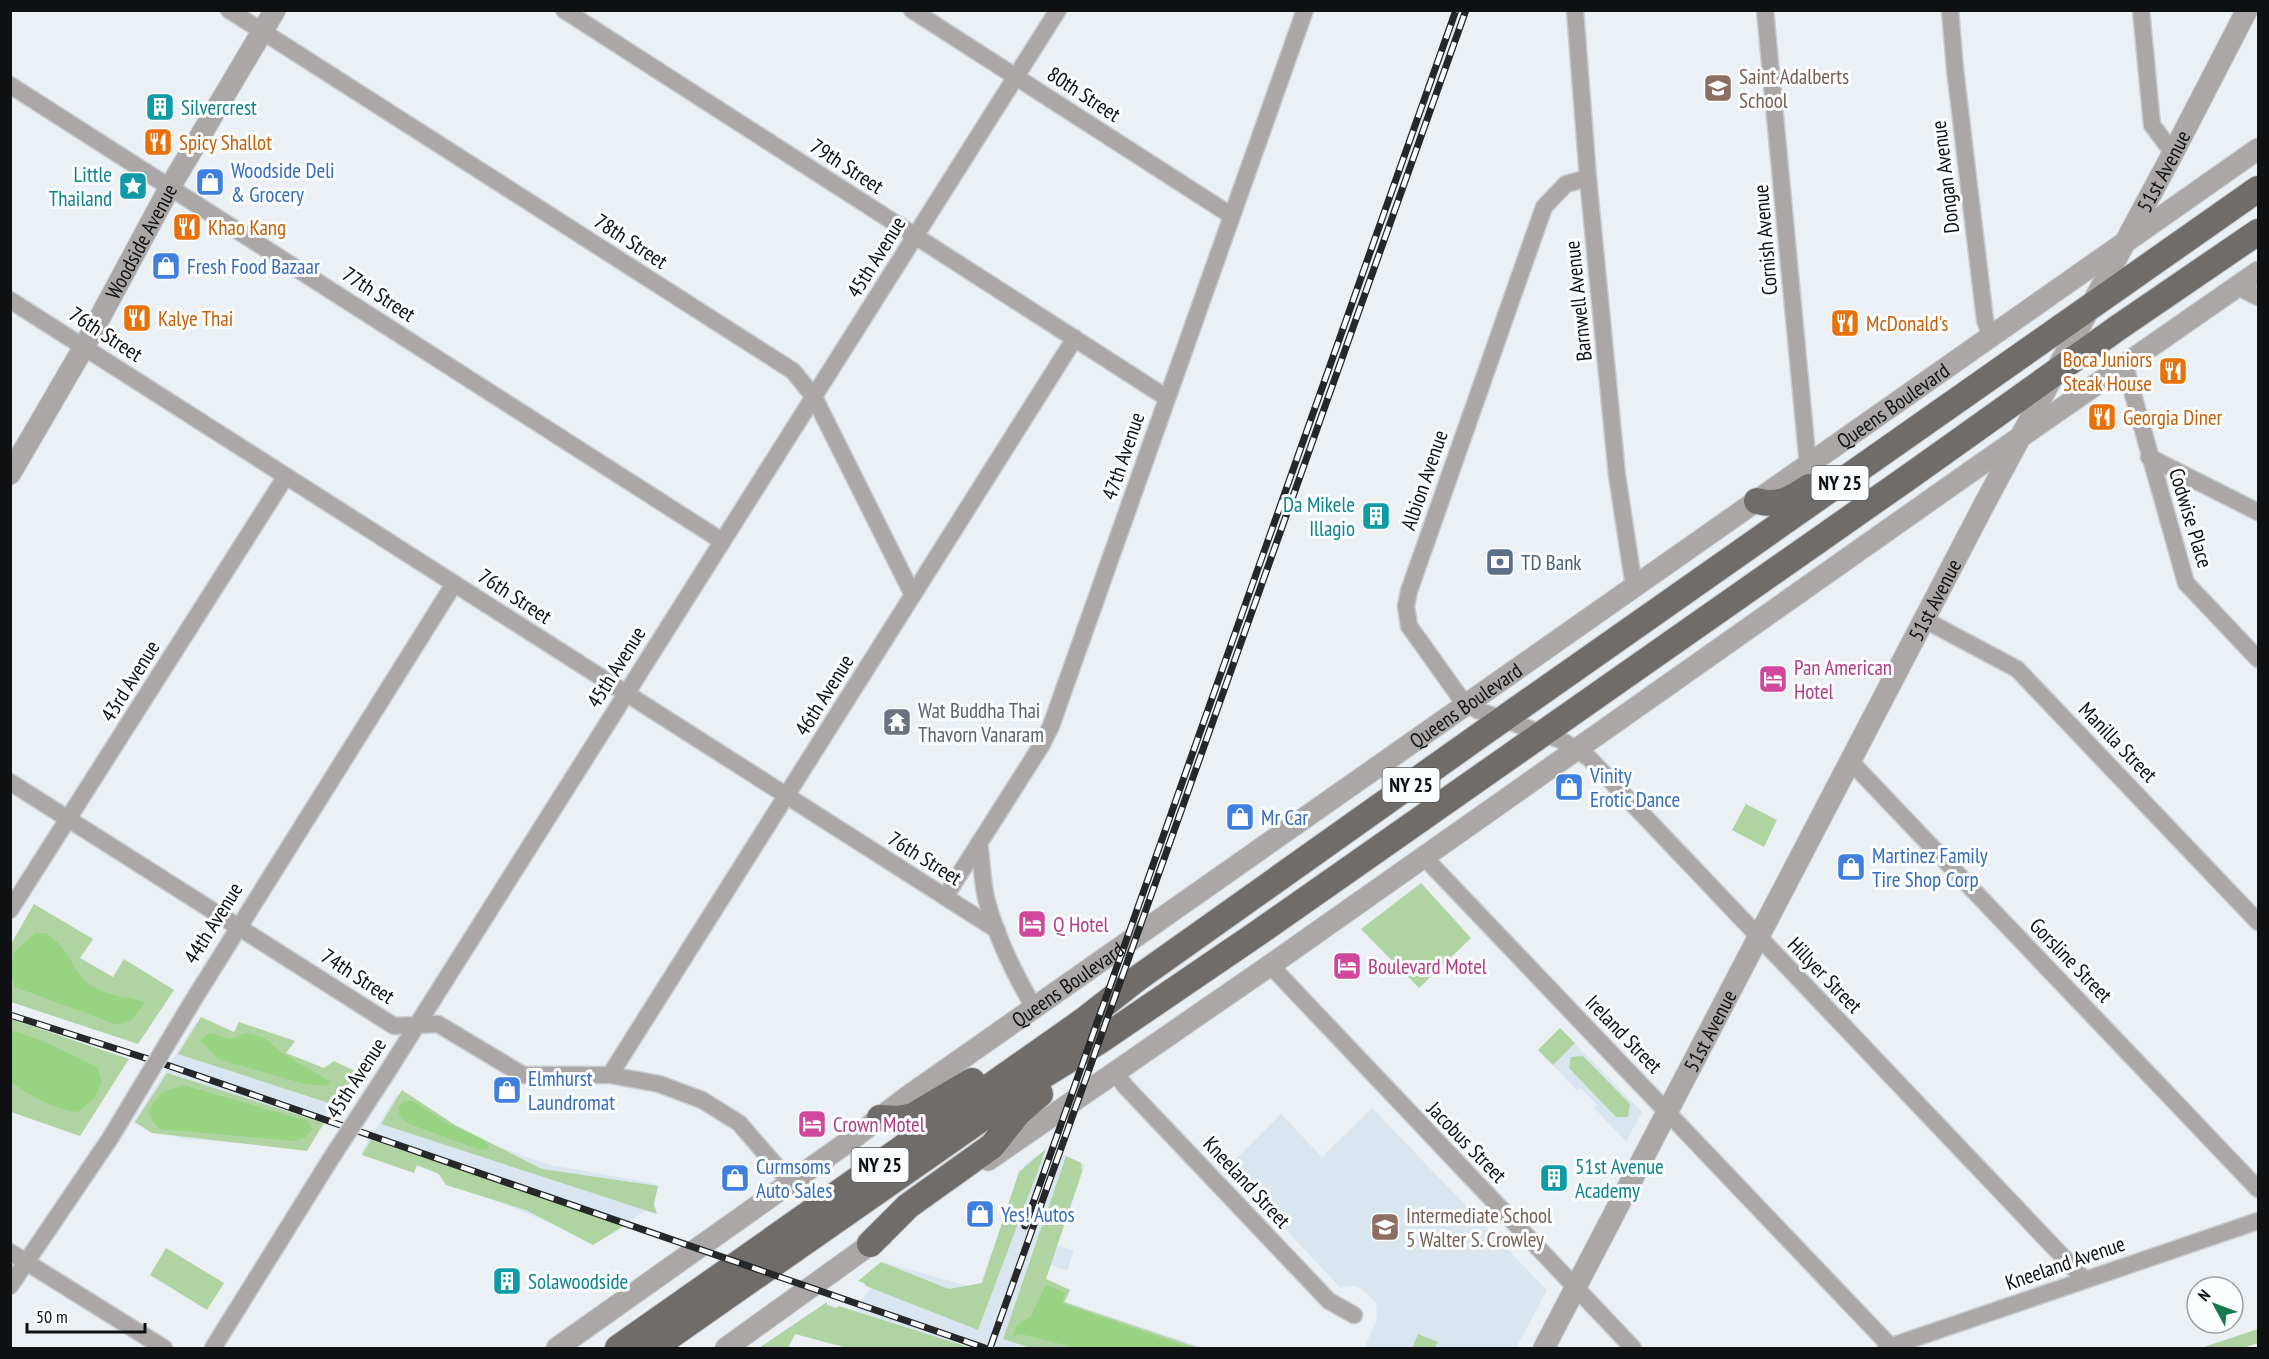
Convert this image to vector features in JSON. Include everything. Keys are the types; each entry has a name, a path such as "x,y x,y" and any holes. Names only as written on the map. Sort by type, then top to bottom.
{"main road":[{"name":"Queens Boulevard","path":"618,1348 1083,1022 1138,978 1510,723 1897,443 2259,189"},
{"name":"NY 25","path":"654,1348 1044,1075 1098,1042 1542,734 2119,327 2259,232"},
{"path":"2180,287 2243,260 2259,250"},
{"path":"1757,501 1777,503 1789,500 1828,473 1897,443"},
{"path":"880,1118 905,1118 921,1112 1001,1063 1077,1012 1138,978"},
{"path":"870,1244 908,1206 992,1146 1018,1113 1098,1042"}],"street":[{"name":"78th Street","path":"230,10 793,371 814,398 913,595"},
{"name":"Woodside Avenue","path":"10,474 84,347 170,187 275,10"},
{"name":"79th Street","path":"564,10 1167,398"},
{"name":"80th Street","path":"912,10 1232,216"},
{"name":"45th Avenue","path":"213,1348 1058,10"},
{"name":"47th Avenue","path":"945,897 1041,746 1051,726 1305,10"},
{"name":"Barnwell Avenue","path":"1575,10 1588,178 1617,475 1634,587"},
{"name":"Cornish Avenue","path":"1765,10 1808,465"},
{"name":"Dongan Avenue","path":"1950,10 1985,320 1991,337"},
{"path":"2141,10 2152,125 2173,153"},
{"name":"51st Avenue","path":"1544,1348 2247,10"},
{"name":"77th Street","path":"10,85 722,541"},
{"name":"Queens Boulevard","path":"557,1348 1211,883 2259,149"},
{"name":"Albion Avenue","path":"1510,723 1468,704 1453,691 1412,633 1406,614 1407,599 1544,207 1566,184 1588,178"},
{"path":"726,1348 1114,1071 1424,857 2259,272"},
{"path":"2238,287 2259,297"},
{"name":"76th Street","path":"10,300 997,930"},
{"name":"46th Avenue","path":"610,1075 1075,338"},
{"name":"Codwise Place","path":"2125,366 2186,583 2259,659"},
{"path":"2149,457 2259,512"},
{"name":"43rd Avenue","path":"10,910 286,476"},
{"name":"44th Avenue","path":"10,1286 111,1137 238,926 454,584"},
{"name":"Manilla Street","path":"1925,620 2017,669 2259,922"},
{"name":"Hillyer Street","path":"1510,723 1578,749 1589,758 2085,1280"},
{"name":"Gorsline Street","path":"1851,762 2259,1189"},
{"name":"74th Street","path":"10,782 394,1026 438,1024 523,1075 610,1075 659,1084 702,1100 739,1122 790,1183"},
{"name":"76th Street","path":"979,843 986,897 997,930 1035,1009"},
{"name":"Ireland Street","path":"1424,857 1668,1112 1888,1348"},
{"name":"Jacobus Street","path":"1269,965 1633,1348"},
{"name":"Kneeland Street","path":"1114,1071 1125,1086 1329,1301 1354,1315"},
{"name":"Kneeland Avenue","path":"1888,1348 2259,1221"},
{"path":"10,1252 164,1348"}],"shaded area":[{"path":"196,1022 347,1081 305,1147 185,1139 152,1131 133,1123"},
{"path":"1560,1028 1642,1112 1626,1142 1594,1108 1597,1105 1581,1088 1577,1090 1538,1050"},
{"path":"397,1094 461,1133 546,1164 657,1184 648,1209 616,1230 590,1240 499,1202 443,1182 436,1171 361,1153"},
{"name":"Intermediate School 5 Walter S. Crowley","path":"1372,1108 1547,1290 1516,1348 1364,1348 1377,1320 1376,1302 1360,1288 1353,1286 1340,1288 1228,1167 1281,1114 1322,1157"},
{"path":"1037,1155 1058,1160 1065,1155 1085,1165 1057,1245 1074,1251 1067,1271 1050,1265 1046,1279 1070,1290 1066,1302 1205,1348 855,1348 826,1303 854,1313 872,1288 883,1262 978,1289 1024,1165"}],"green space":[{"path":"1746,804 1777,820 1764,847 1732,830"},
{"path":"1421,883 1471,938 1419,988 1361,929"},
{"path":"34,904 93,939 80,958 113,977 124,959 174,990 138,1044 11,1002 11,944"},
{"path":"35,933 46,933 57,942 80,975 94,987 108,993 145,1002 133,1019 118,1025 15,987 11,974 13,953"},
{"path":"201,1017 234,1032 239,1022 295,1041 286,1053 324,1068 334,1061 357,1072 335,1105 178,1054"},
{"path":"11,1019 129,1059 80,1136 11,1112"},
{"path":"1560,1028 1575,1043 1553,1065 1538,1050"},
{"path":"11,1030 45,1042 97,1067 102,1081 94,1099 78,1112 43,1101 11,1082"},
{"path":"210,1033 230,1039 246,1033 265,1038 282,1053 331,1082 327,1086 305,1084 218,1059 200,1040"},
{"path":"1583,1056 1630,1104 1628,1117 1616,1117 1569,1068 1571,1057"},
{"path":"167,1073 324,1123 307,1151 152,1133 135,1122"},
{"path":"183,1085 308,1121 312,1130 304,1138 294,1141 160,1129 148,1112 161,1093"},
{"path":"402,1090 455,1125 542,1169 658,1186 654,1204 657,1214 381,1124"},
{"path":"404,1101 413,1101 448,1124 482,1139 489,1146 488,1149 480,1150 407,1123 399,1115 399,1106"},
{"path":"371,1140 624,1226 593,1245 526,1210 446,1185 439,1174 417,1165 414,1173 362,1155"},
{"path":"1046,1149 978,1330 858,1281 881,1262 949,1289 982,1283 1019,1172"},
{"path":"1066,1156 1081,1163 1082,1172 1046,1279 1070,1290 1064,1302 1199,1348 1031,1348 1003,1339"},
{"path":"166,1248 224,1283 207,1310 150,1275"},
{"path":"1046,1285 1065,1293 1062,1303 1190,1348 1077,1348 1021,1334 1012,1337 1017,1325 1031,1316"},
{"path":"827,1302 827,1305 835,1308 839,1306 971,1348 847,1348 795,1334 788,1348 759,1348"},
{"path":"2258,1329 2258,1343 2243,1348 2201,1348 2245,1335"},
{"path":"1418,1334 1438,1342 1435,1348 1412,1348"}],"railway":[{"path":"1025,1226 1456,10"},
{"path":"990,1348 1466,10"},
{"path":"10,1015 164,1064 985,1348"}],"place":[{"name":"Saint Adalberts School","path":"1718,88"},
{"name":"Silvercrest","path":"160,107"},
{"name":"Spicy Shallot","path":"158,142"},
{"name":"Woodside Deli & Grocery","path":"210,182"},
{"name":"Little Thailand","path":"133,186"},
{"name":"Khao Kang","path":"187,227"},
{"name":"Fresh Food Bazaar","path":"166,266"},
{"name":"Kalye Thai","path":"137,318"},
{"name":"McDonald's","path":"1845,323"},
{"name":"Boca Juniors Steak House","path":"2173,371"},
{"name":"Georgia Diner","path":"2102,417"},
{"name":"Da Mikele Illagio","path":"1376,516"},
{"name":"TD Bank","path":"1500,562"},
{"name":"Pan American Hotel","path":"1773,679"},
{"name":"Wat Buddha Thai Thavorn Vanaram","path":"897,722"},
{"name":"Vinity Erotic Dance","path":"1569,787"},
{"name":"Mr Car","path":"1240,817"},
{"name":"Martinez Family Tire Shop Corp","path":"1851,867"},
{"name":"Q Hotel","path":"1032,924"},
{"name":"Boulevard Motel","path":"1347,966"},
{"name":"Elmhurst Laundromat","path":"507,1090"},
{"name":"Crown Motel","path":"812,1124"},
{"name":"Curmsoms Auto Sales","path":"735,1178"},
{"name":"51st Avenue Academy","path":"1554,1178"},
{"name":"Yes! Autos","path":"980,1214"},
{"name":"Intermediate School 5 Walter S. Crowley","path":"1385,1227"},
{"name":"Solawoodside","path":"507,1281"}]}
